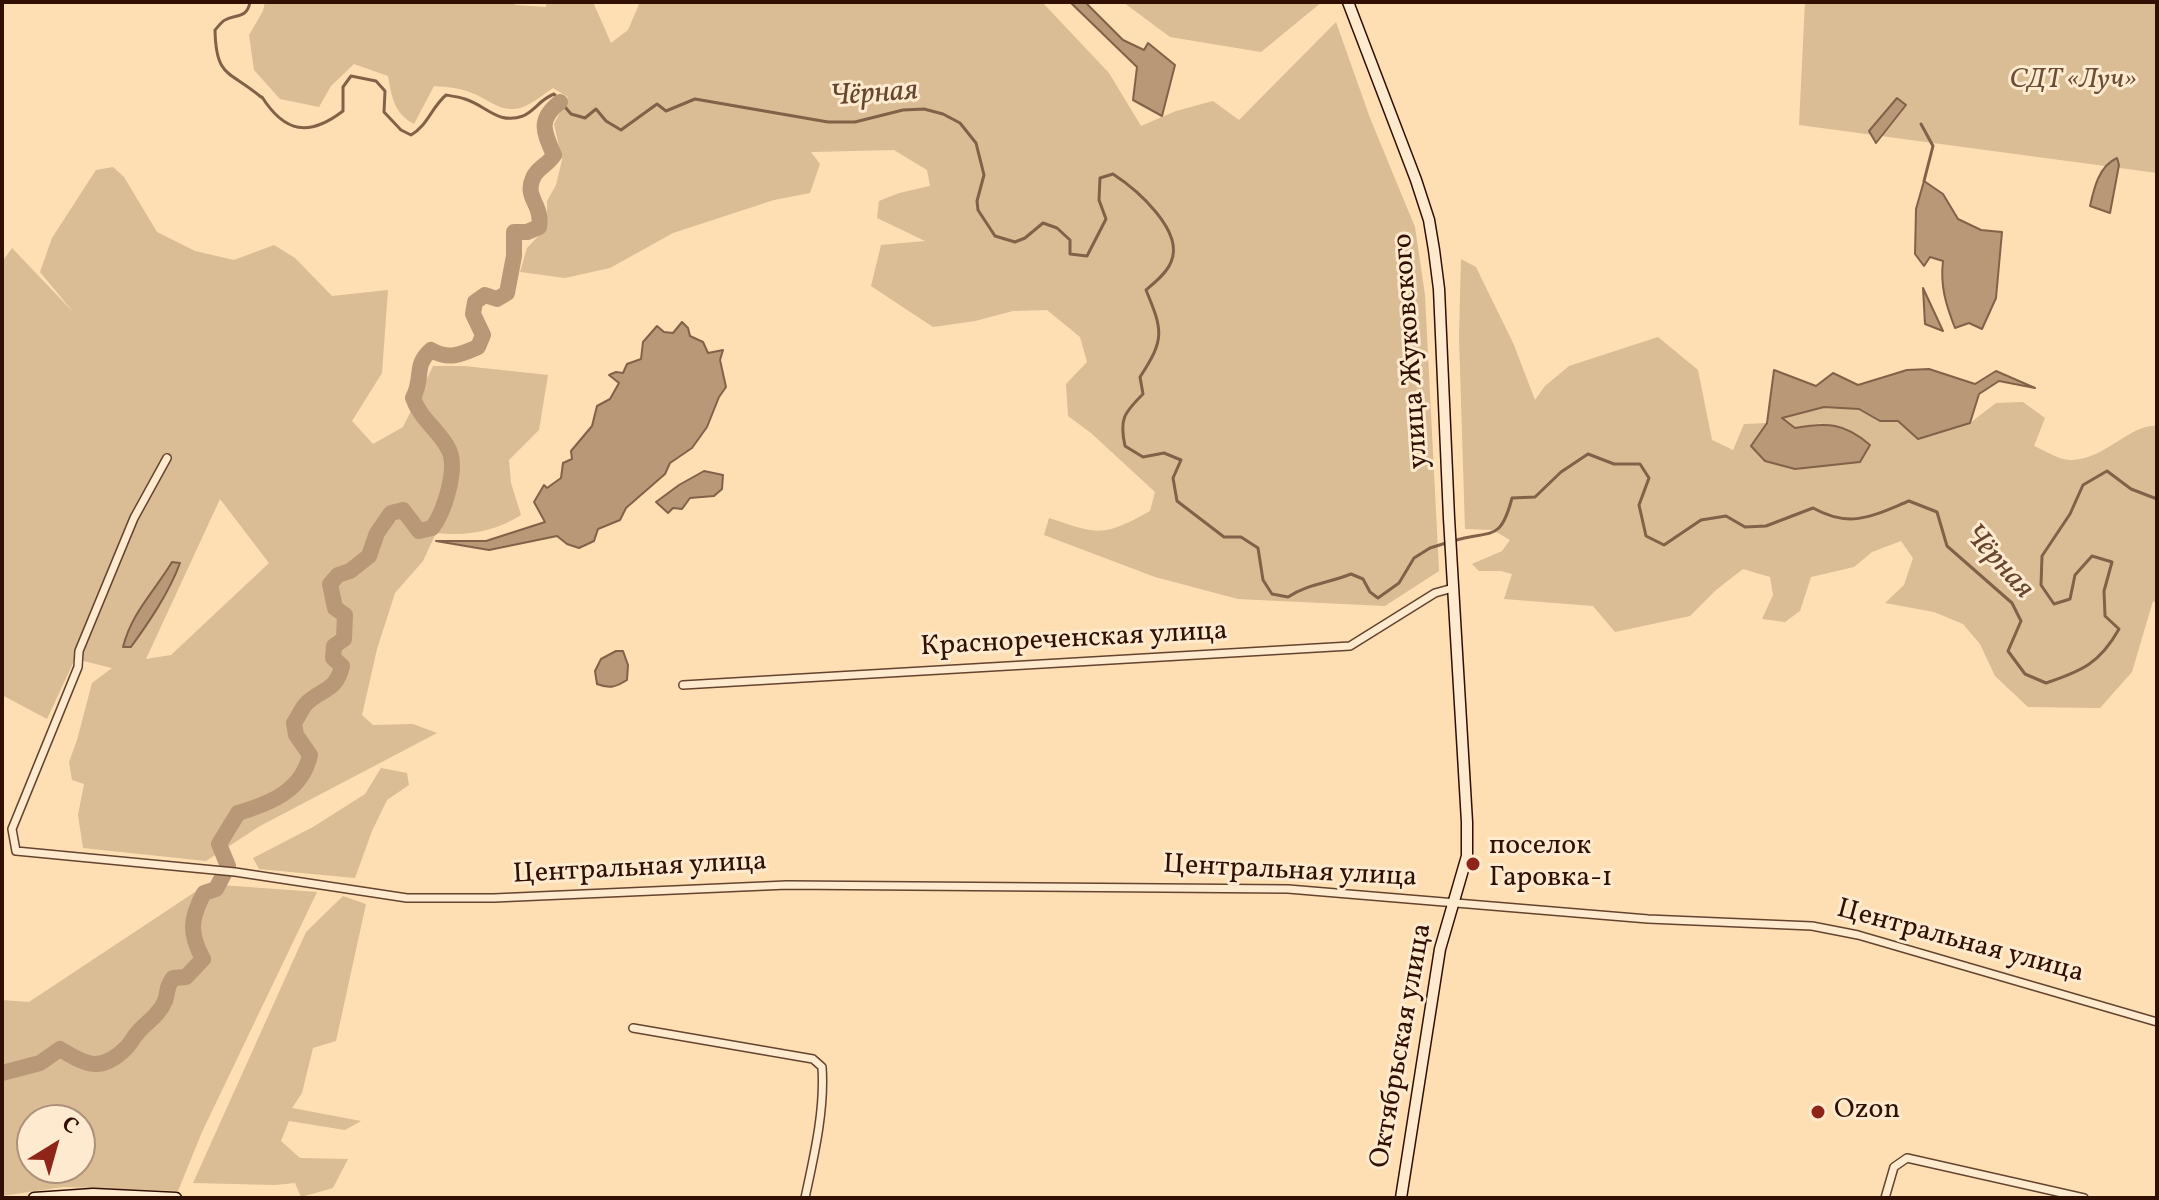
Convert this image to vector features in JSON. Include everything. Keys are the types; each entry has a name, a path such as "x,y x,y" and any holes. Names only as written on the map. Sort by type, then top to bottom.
{"main road":[{"name":"улица Жуковского","path":"1348,2 1429,220 1439,289 1452,569"},
{"name":"Октябрьская улица","path":"1401,1198 1440,949 1467,856 1452,569"},
{"path":"34,1198 93,1194 176,1198"}],"street":[{"name":"Центральная улица","path":"167,458 124,543 79,651 78,667 12,829 16,851 235,872 407,898 494,898 787,885 1288,889 1648,919 1812,926 1836,930 2157,1022"},
{"name":"Краснореченская улица","path":"683,685 1350,646 1435,593 1453,588"},
{"path":"633,1028 813,1059 822,1067 814,1155 805,1198"},
{"path":"1885,1198 1894,1167 1897,1162 1907,1158 2084,1198"}],"green space":[{"path":"265,2 512,2 546,7 546,2 593,2 611,43 628,30 640,2 1042,2 1109,73 1141,126 1176,111 1213,101 1239,120 1336,22 1370,118 1415,227 1425,295 1439,571 1385,606 1238,599 1155,577 1044,535 1049,518 1079,528 1111,529 1150,511 1155,492 1068,416 1066,384 1087,362 1080,337 1047,310 1013,311 933,327 871,286 881,245 925,241 877,218 879,201 930,186 927,170 894,150 811,152 820,164 810,193 774,200 673,233 610,268 565,278 520,272 527,248 547,227 547,201 556,185 562,160 554,124 568,97 553,88 524,107 508,109 467,91 434,86 414,124 398,110 388,76 354,64 331,86 319,107 280,99 254,70 249,35"},
{"path":"1123,2 1322,2 1261,52 1170,37"},
{"name":"СДТ «Луч»","path":"1805,2 2157,2 2157,173 1799,125"},
{"path":"113,167 124,177 157,232 195,251 234,260 274,245 295,258 332,296 388,290 382,373 352,421 373,444 403,427 433,366 464,366 548,375 539,430 509,460 511,483 521,515 480,532 436,533 423,561 395,593 377,649 362,715 373,725 413,724 437,733 260,826 206,861 83,848 78,815 84,784 72,780 69,762 92,683 112,668 75,659 47,719 2,695 2,262 12,248 74,313 40,272 52,238 96,170","holes":["220,499 269,563 171,655 146,659"]},
{"path":"1461,259 1476,267 1514,345 1535,400 1545,386 1569,366 1658,337 1698,370 1712,440 1733,450 1744,424 1767,423 1751,446 1822,423 1795,428 1781,418 1824,407 1859,409 1880,421 1970,423 1996,403 2023,402 2045,418 2034,446 2066,460 2094,455 2137,430 2157,426 2157,603 2153,601 2132,672 2100,708 2028,707 1995,676 1980,644 1963,624 1934,612 1885,603 1904,585 1913,558 1901,541 1872,552 1854,567 1811,577 1800,611 1785,622 1762,619 1773,595 1770,577 1743,569 1690,616 1615,632 1593,606 1504,599 1512,574 1479,571 1472,564 1502,551 1510,540 1493,530 1465,529 1459,336"},
{"path":"381,768 407,773 409,785 387,800 355,878 259,869 253,858 313,827 365,794"},
{"path":"207,884 317,892 202,1132 178,1191 63,1187 2,1196 2,1000 29,1002"},
{"path":"343,896 366,904 336,1041 313,1048 302,1093 292,1108 361,1121 345,1130 289,1121 281,1141 300,1158 348,1159 333,1188 301,1197 295,1183 193,1183 306,932"}],"shaded area":[{"path":"1070,2 1085,2 1123,40 1144,50 1148,43 1175,65 1162,116 1133,100 1137,67"},
{"path":"1897,98 1906,105 1876,143 1869,131"},
{"path":"2117,158 2119,165 2110,213 2090,206 2102,172"},
{"path":"1924,181 1943,194 1958,219 1981,230 2002,232 1996,298 1982,329 1969,323 1955,328 1944,295 1943,261 1930,257 1924,266 1915,254 1916,209"},
{"path":"1923,288 1943,331 1925,324"},
{"path":"682,322 690,336 703,342 708,353 723,350 720,360 726,387 707,427 692,448 670,463 665,474 626,508 620,520 598,529 594,541 579,548 557,536 489,550 436,541 486,541 545,522 534,502 544,485 547,488 561,478 563,463 572,459 571,451 592,426 597,406 610,399 619,383 609,375 623,373 627,364 641,359 643,342 657,326 664,332 673,333"},
{"path":"1929,369 1975,384 1996,371 2035,388 1999,381 1979,394 1970,423 1918,439 1898,421 1880,421 1859,409 1824,407 1782,418 1795,428 1826,425 1852,432 1870,445 1860,462 1795,469 1765,461 1751,446 1767,423 1774,370 1816,386 1833,373 1858,385 1907,370"},
{"path":"704,471 723,475 722,489 714,496 690,498 682,509 673,508 668,513 656,502 679,485"},
{"path":"172,562 180,563 152,617 131,647 123,647 138,613"},
{"path":"623,651 628,665 627,680 613,686 597,684 595,671 601,659"}],"waterway":[{"name":"Чёрная","path":"250,2 244,14 225,20 215,30 216,46 226,71 261,97"},
{"name":"Чёрная","path":"262,97 289,124 308,127 319,125 343,111 343,87 351,76 376,81 385,91 384,112 401,130 411,135 446,95 463,98 499,116 514,118 527,114 554,94 571,114 585,118 596,109 606,121 621,130 657,104 666,111 695,99 828,122 855,122 903,110 924,109 960,123 976,143 984,175 977,201 978,210 995,236 1015,242 1043,223 1057,228 1070,240 1070,254 1087,256 1106,219 1099,200 1100,178 1113,174 1156,212 1171,237 1173,250 1167,270 1146,290 1159,335 1154,353 1140,377 1143,394 1131,406 1123,423 1125,446 1143,457 1164,453 1181,460 1173,478 1177,501 1224,537 1241,537 1258,548 1263,580 1272,594 1288,597 1351,574 1363,579 1370,592 1378,598 1399,583 1414,558 1446,543"},
{"path":"2,1073 40,1063 60,1049 93,1064 109,1061 126,1048 160,1009 173,978 186,977 203,959 193,934 194,918 204,893 216,889 228,866 219,844 238,813 273,800 300,778 310,755 296,735 294,723 305,705 331,686 339,675 342,666 333,658 334,646 344,639 345,615 335,608 330,584 338,575 350,571 369,556 377,533 391,513 403,510 419,531 432,528 441,512 451,479 451,458 445,443 420,412 413,398 420,367 431,350 454,355 478,347 483,335 473,314 475,302 485,295 497,299 507,293 514,256 514,232 527,232 539,227 540,219 531,185 535,175 554,155 547,140 545,121 560,102"},
{"path":"1921,124 1933,146 1924,181"},
{"name":"Чёрная","path":"1453,541 1498,529 1508,513 1512,498 1535,497 1561,472 1588,454 1614,464 1640,464 1649,478 1639,505 1646,536 1664,545 1701,520 1726,516 1745,527 1766,526 1813,508 1839,518 1861,518 1909,501 1937,512 1947,546 2012,603 2021,621 2008,651 2025,674 2046,683 2089,664 2105,650 2119,629 2105,616 2104,591 2112,562 2092,556 2075,575 2070,599 2054,604 2041,585 2042,556 2070,514 2083,485 2107,471 2131,489 2157,499"}],"place":[{"name":"поселок Гаровка-1","path":"1473,864"},
{"name":"Ozon","path":"1818,1112"}]}
